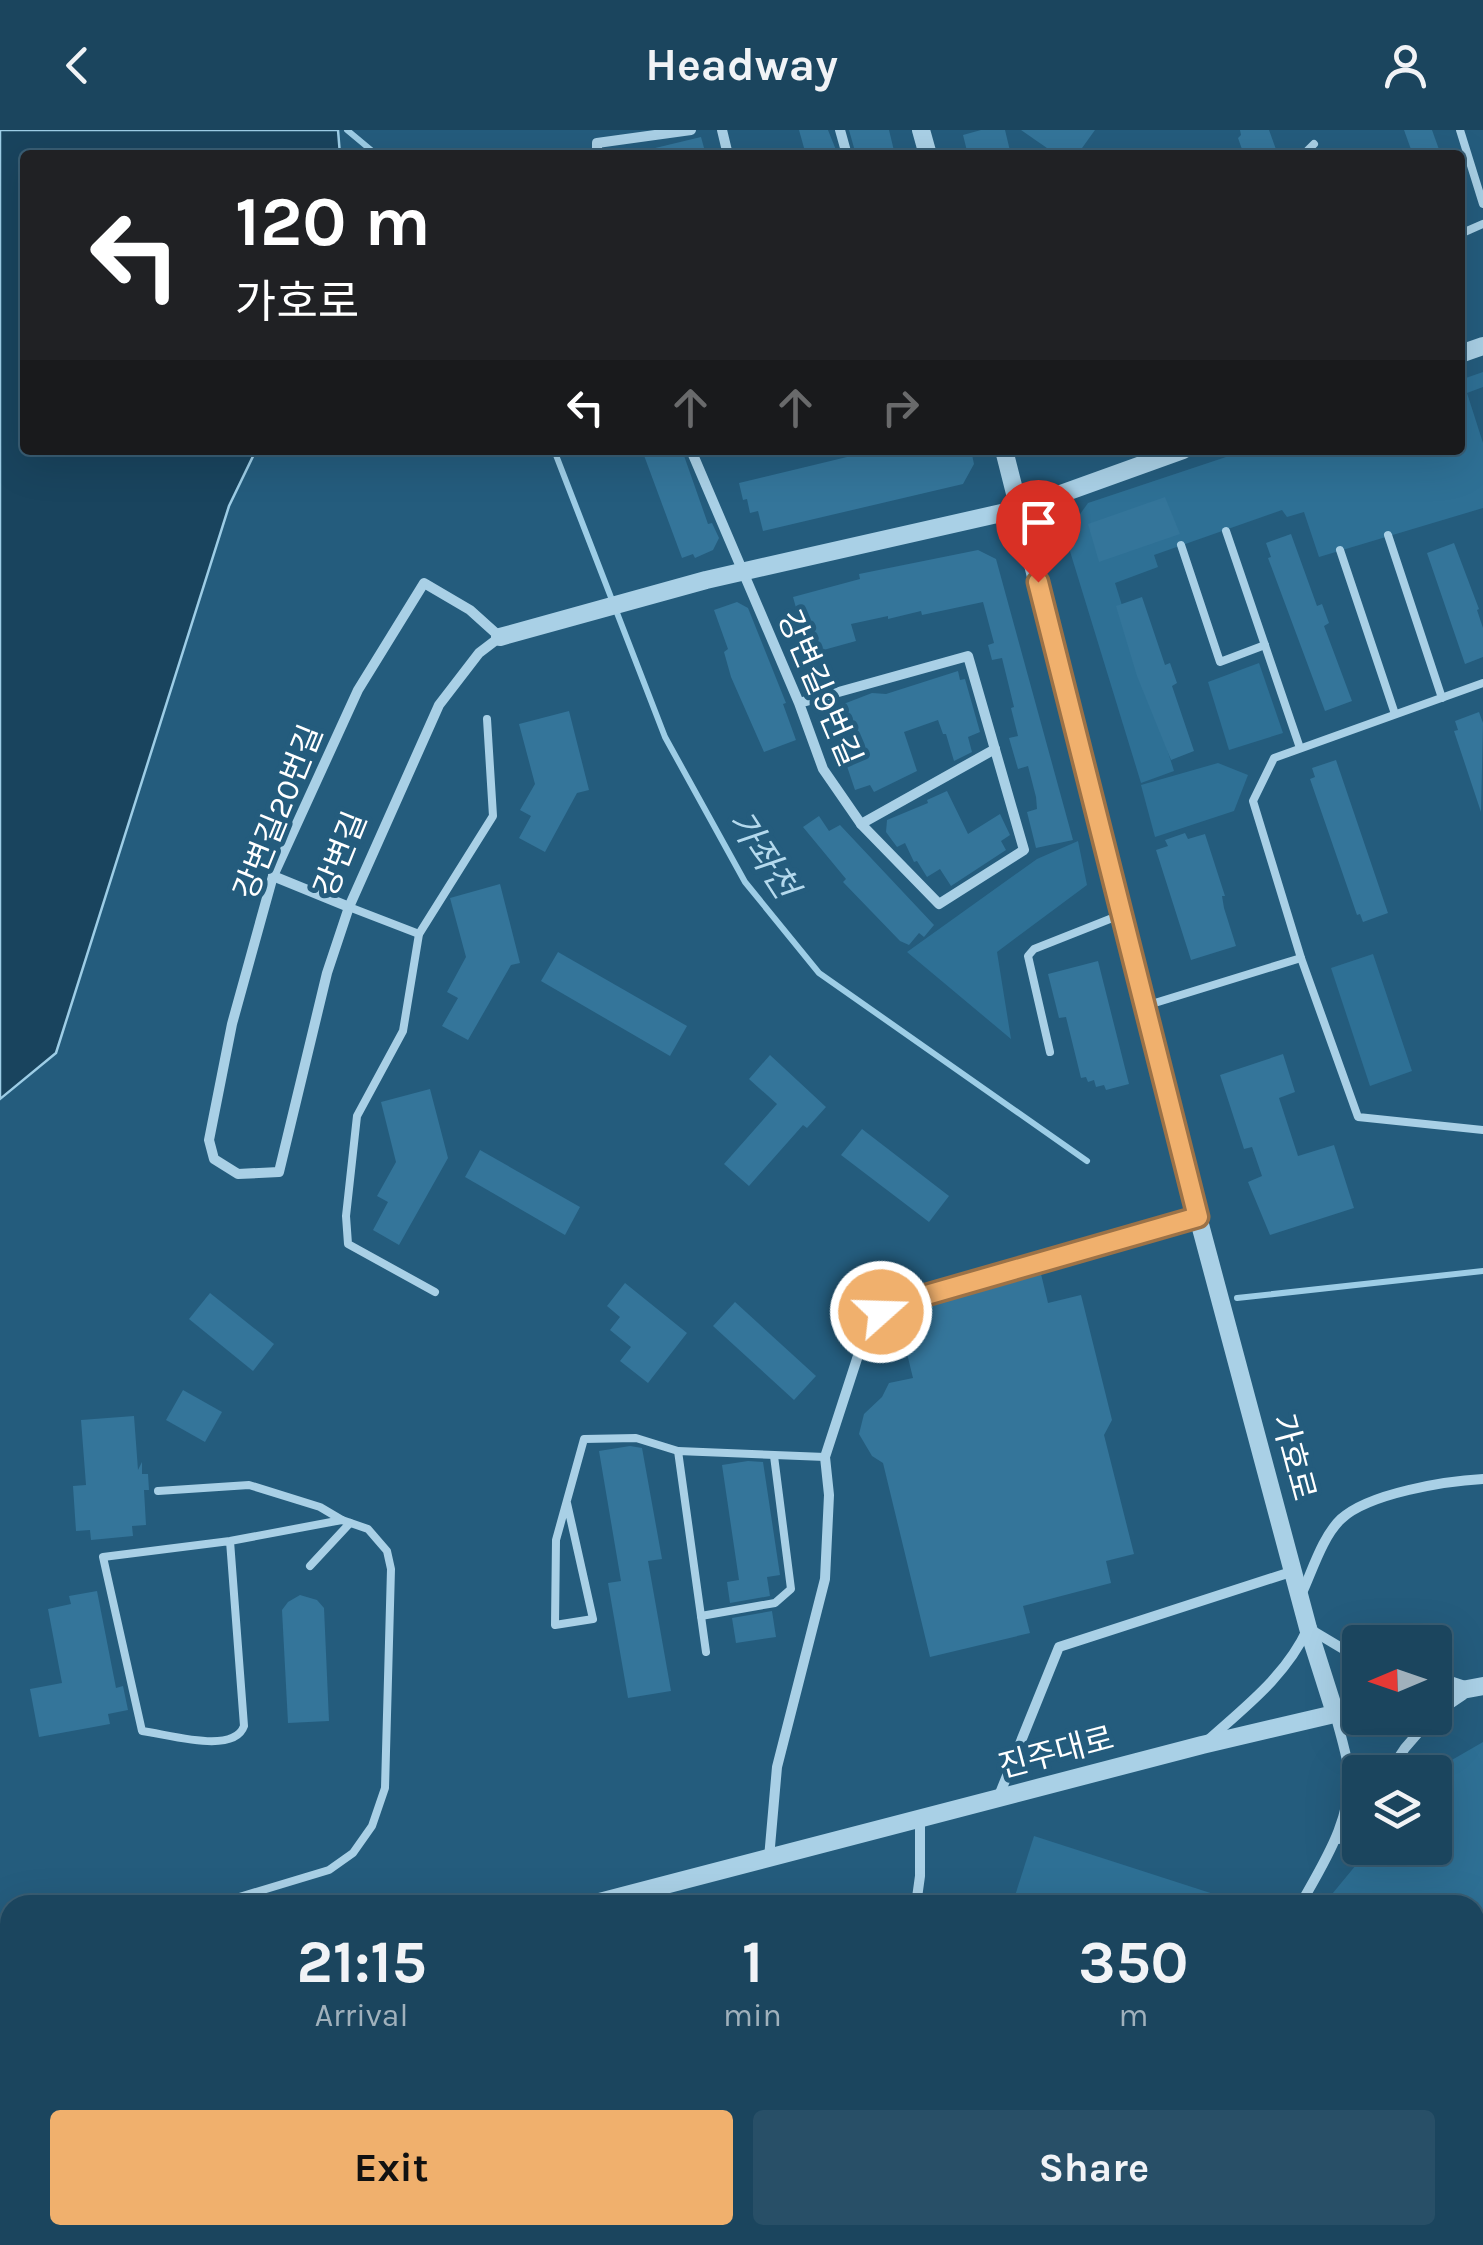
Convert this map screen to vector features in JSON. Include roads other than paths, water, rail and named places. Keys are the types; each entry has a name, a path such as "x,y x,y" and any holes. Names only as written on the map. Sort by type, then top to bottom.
{"street":[{"path":"597,150 596,143 691,130"},
{"name":"강변길9번길","path":"693,455 799,703 822,769 861,824 939,904 1024,850 968,656 799,703"},
{"name":"가호로","path":"1005,455 1198,1217 1334,1713"},
{"path":"742,572 1019,508 1169,455"},
{"name":"강변길","path":"280,1172 327,973 349,907 439,705 479,654 500,637 742,572"},
{"name":"강변길20번길","path":"280,1172 238,1174 214,1159 208,1140 232,1024 273,876 358,690 424,583 470,610 500,637"},
{"path":"861,824 995,749"},
{"path":"273,876 349,907"},
{"path":"769,1859 777,1767 824,1578 829,1495 825,1456 871,1320 895,1304 1198,1217"},
{"path":"1300,1596 1341,1520 1380,1499 1434,1485 1483,1479"},
{"path":"997,1799 1059,1647 1294,1571"},
{"path":"1202,1745 1264,1693 1300,1646 1308,1628 1342,1649"},
{"path":"1452,1680 1478,1687"},
{"path":"1452,1692 1478,1687"},
{"path":"1452,1704 1478,1687"},
{"name":"진주대로","path":"627,1895 1342,1711"},
{"path":"1305,1895 1334,1843 1344,1811 1348,1770 1334,1713"},
{"path":"1400,1755 1416,1735"},
{"path":"917,1895 920,1820"},
{"path":"1334,1843 1342,1835"}],"lane":[{"path":"1460,130 1483,204"},
{"path":"1308,150 1314,144"},
{"path":"1226,531 1300,748"},
{"path":"1388,535 1442,698"},
{"path":"1181,546 1220,662 1265,645"},
{"path":"1340,550 1395,714"},
{"path":"1483,684 1274,758 1253,800 1301,958 1358,1117 1483,1130"},
{"path":"435,1292 348,1244 346,1216 356,1116 403,1032 419,934 493,816 487,719"},
{"path":"349,907 419,934"},
{"path":"1050,1052 1028,956 1034,949 1121,915"},
{"path":"1144,1006 1301,958"},
{"path":"567,1503 593,1619 555,1625 556,1540 584,1439 636,1438 678,1451 825,1456"},
{"path":"678,1451 706,1652"},
{"path":"701,1616 775,1604 791,1589 774,1456"},
{"path":"158,1491 250,1485 320,1507 368,1528 387,1550 391,1569 384,1788 372,1826 354,1853 329,1870 246,1895"},
{"path":"230,1541 242,1734 235,1740 219,1742 142,1731 104,1557 346,1521"},
{"path":"310,1566 346,1521"}],"waterway":[{"name":"가좌천","path":"347,130 371,150"},
{"name":"가좌천","path":"556,455 665,737 745,882 819,973 1087,1161"},
{"name":"가좌천","path":"1237,1298 1483,1271"}]}
